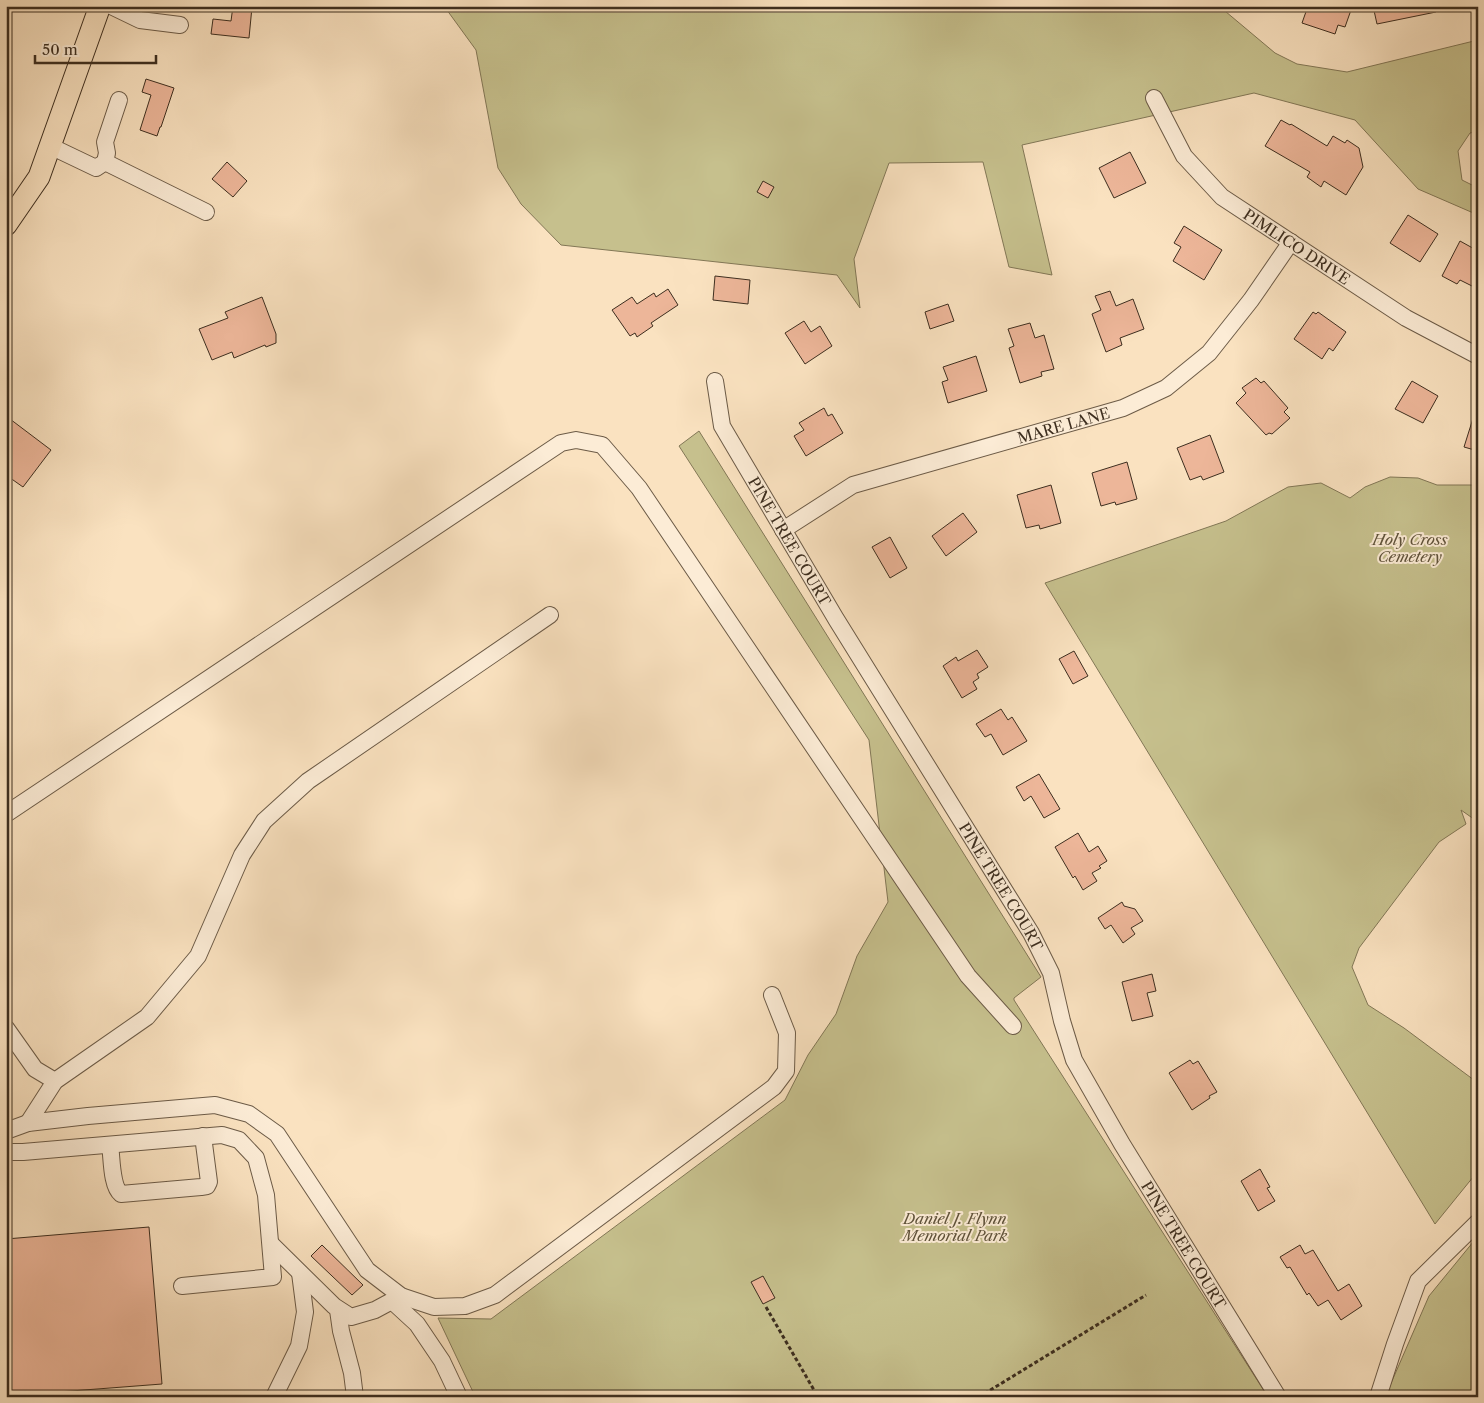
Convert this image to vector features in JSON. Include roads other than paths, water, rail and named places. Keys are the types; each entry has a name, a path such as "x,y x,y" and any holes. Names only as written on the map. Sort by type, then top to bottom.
{"main road":[{"path":"6,225 39,177 100,6"}],"street":[{"path":"111,6 140,20 180,25"},
{"name":"PIMLICO DRIVE","path":"1154,98 1184,156 1222,197 1406,318 1478,356"},
{"path":"50,146 96,168 105,162 107,153 105,142 119,100"},
{"path":"105,162 206,212"},
{"name":"MARE LANE","path":"783,530 853,485 1123,408 1166,388 1210,353 1251,300 1291,242"},
{"name":"PINE TREE COURT","path":"715,381 722,426 836,619 1031,933 1051,973 1062,1021 1074,1060 1122,1144 1278,1397"},
{"path":"6,814 561,443 576,440 602,446 639,488 968,976 1013,1026"},
{"path":"28,1123 55,1081 147,1017 198,956 242,855 264,821 308,781 550,615"},
{"path":"271,1244 338,1310 351,1317 376,1310 397,1298 434,1307 465,1306 495,1295 774,1087 786,1071 787,1033 772,995"},
{"path":"6,1028 35,1069 55,1081"},
{"path":"6,1131 28,1123 216,1105 249,1114 277,1134 367,1270 397,1298 417,1324 442,1362 459,1397"},
{"path":"6,1152 222,1135 239,1140 256,1158 266,1195 273,1277 182,1286"},
{"path":"110,1144 115,1183 117,1191 121,1194 207,1186 210,1182 203,1136"},
{"path":"1378,1397 1418,1281 1478,1222"},
{"path":"274,1397 299,1346 305,1312 300,1273"},
{"path":"338,1310 340,1331 352,1373 355,1397"}],"park label":[{"name":"Holy Cross Cemetery","path":"1410,548"},
{"name":"Daniel J. Flynn Memorial Park","path":"955,1226"}]}
